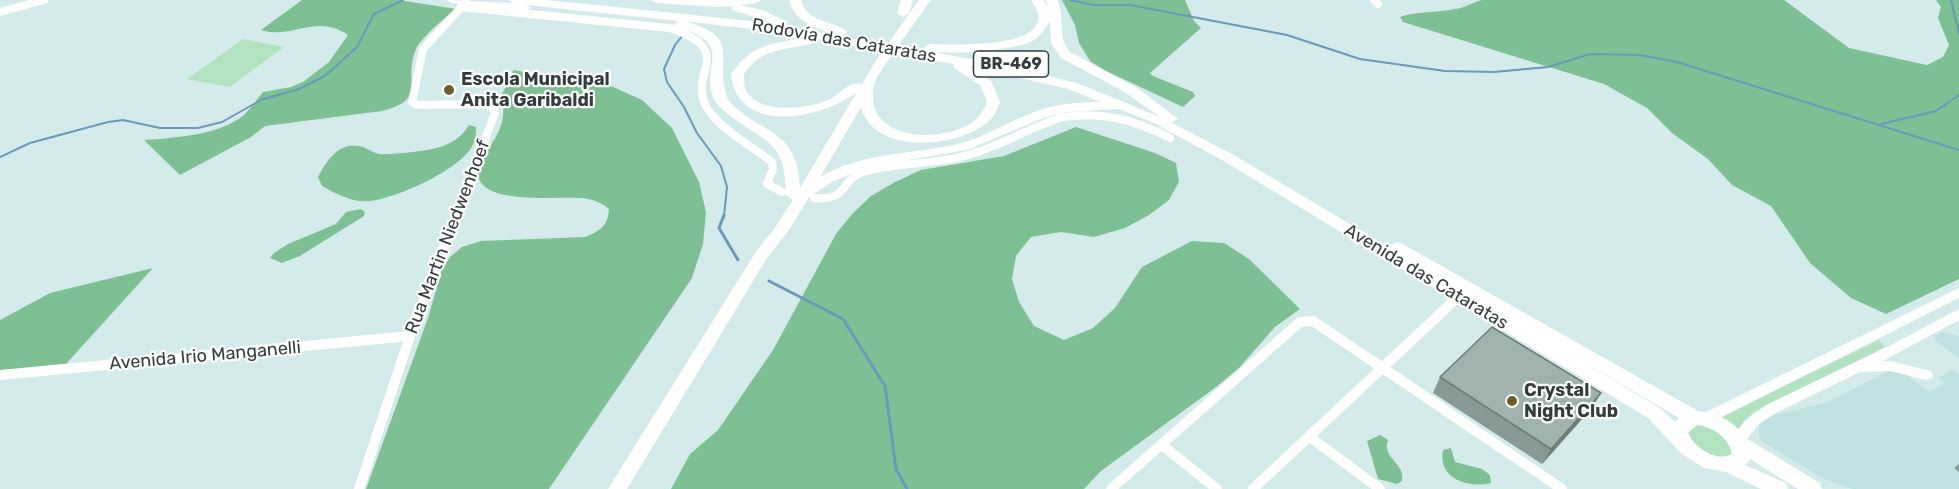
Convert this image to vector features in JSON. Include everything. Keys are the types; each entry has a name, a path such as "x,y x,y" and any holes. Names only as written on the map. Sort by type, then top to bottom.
{"main road":[{"name":"Rodovía das Cataratas","path":"514,0 761,26 927,48 1062,77 1138,104 1168,127"},
{"name":"Rodovía das Cataratas","path":"575,0 782,22 1053,81 1132,109 1168,127"},
{"path":"657,0 718,4 758,12 782,22"},
{"path":"718,4 756,0"},
{"path":"795,0 797,9 803,16 849,37"},
{"path":"907,0 908,14"},
{"path":"616,489 762,254 772,243 797,196 875,64 908,14 914,0"},
{"path":"908,14 925,0"},
{"path":"908,14 934,0"},
{"path":"927,48 990,47 1025,39 1040,29 1044,21 1044,9 1037,0"},
{"path":"1051,0 1057,15 1055,36 1060,48 1079,63 1121,83 1168,127"},
{"path":"460,3 682,24 701,30 711,39 720,53 718,87 724,103 731,111 774,138 789,156 797,196"},
{"path":"849,37 808,40 766,48 743,63 737,73 736,83 739,93 753,105 785,112 821,108 862,87"},
{"path":"862,87 871,116 884,128 904,136 928,139 952,136 973,128 987,117 993,108 994,98 985,81 957,64 912,52"},
{"path":"797,196 854,165 883,157 937,152 972,145 1047,112 1085,106 1132,109"},
{"name":"Avenida das Cataratas","path":"1168,127 1227,157 1654,413 1690,451 1704,460 1728,465"},
{"name":"Avenida das Cataratas","path":"1168,127 1700,419 1720,425 1739,442"},
{"path":"1681,440 1682,424 1700,419"},
{"path":"1728,465 1739,461 1742,457 1739,442"},
{"path":"1739,442 1814,489"},
{"path":"1728,465 1779,489"}],"street":[{"path":"0,12 44,0"},
{"path":"460,3 669,28 692,36 702,44 706,52 703,93 706,105 715,116 772,162 773,171 767,184 770,188 797,196 825,199 840,195 852,178 866,172 964,157 1047,122 1074,116 1109,116 1155,128 1168,127"},
{"name":"Rua Martin Niedwenhoef","path":"359,489 410,336 495,113 493,107 483,104 417,105 412,102 423,49 460,3"},
{"path":"1700,419 1959,293"},
{"path":"1253,489 1458,297"},
{"path":"1894,350 1885,340 1884,335 1916,314"},
{"path":"1739,442 1753,421 1771,410 1894,350 1959,314"},
{"path":"1111,489 1300,322 1313,321 1547,485 1562,489"},
{"name":"Avenida Irio Manganelli","path":"0,375 410,336"},
{"path":"1854,369 1890,366 1926,375"},
{"path":"1310,437 1380,489"},
{"path":"1162,445 1217,489"}],"shaded area":[{"path":"1944,332 1959,336 1959,359 1934,340 1936,335"},
{"path":"1953,369 1959,374 1959,489 1852,489 1822,478 1761,441 1759,436 1759,423 1770,416 1826,403 1890,370 1904,373 1930,392 1945,383 1938,378"}],"green space":[{"path":"302,0 398,0 457,9 434,28 416,49 412,61 410,95 405,101 382,111 265,126 251,137 180,175 144,140 197,134 224,127 245,114 263,92 291,87 303,82 329,62 348,35 325,26 283,32 261,30"},
{"path":"1062,0 1185,0 1194,21 1201,28 1150,73 1193,92 1195,96 1183,107 1104,70 1090,61 1079,43 1075,25"},
{"path":"1482,0 1784,0 1849,48 1927,65 1943,57 1949,45 1938,18 1941,7 1936,0 1959,0 1959,279 1886,314 1851,298 1810,263 1771,206 1732,185 1708,159 1672,133 1647,108 1604,84 1403,22 1400,17 1459,8"},
{"path":"243,39 284,47 230,87 187,79"},
{"path":"513,70 611,86 642,100 672,128 699,182 706,212 703,244 692,278 549,489 366,489 428,318 442,269 450,257 462,247 481,241 585,237 599,230 607,220 609,209 592,200 509,196 494,192 483,185 478,175 478,167 502,122 501,95 511,79"},
{"path":"469,125 476,127 476,136 466,154 442,173 396,195 370,201 351,199 322,186 318,177 334,154 345,147 359,146 382,154 431,149 449,144"},
{"path":"1076,127 1155,153 1176,163 1179,182 1169,200 1149,215 1125,228 1094,237 1061,232 1031,237 1016,256 1012,279 1019,302 1034,326 1064,340 1093,328 1115,308 1142,267 1192,241 1224,243 1249,259 1300,309 1275,327 1239,368 1101,471 1084,489 671,489 690,454 718,430 773,350 836,234 871,196 921,170 1004,156"},
{"path":"361,209 365,212 364,216 300,256 282,263 270,258 288,244 336,224 346,212"},
{"path":"153,268 66,364 0,371 0,320 50,293"},
{"path":"1879,340 1885,347 1754,412 1743,422 1740,432 1716,419"},
{"path":"1703,425 1723,433 1733,451 1731,454 1712,456 1695,445 1689,433 1695,426"},
{"path":"1380,435 1388,440 1390,456 1401,470 1402,481 1397,484 1378,479 1367,441"},
{"path":"1451,448 1455,462 1482,469 1490,475 1491,483 1464,483 1449,474 1442,460 1443,450"}],"building":[{"name":"Crystal Night Club","path":"1492,327 1601,393 1551,449 1440,377"}],"waterway":[{"path":"0,157 30,143 108,122 123,120 160,128 198,128 222,122 261,100 299,89 325,76 357,47 374,14 403,0"},
{"path":"1070,0 1093,5 1130,5 1287,35 1360,59 1445,71 1494,72 1548,67 1590,54 1640,55 1677,62 1959,150"},
{"path":"1951,0 1959,34"},
{"path":"683,35 675,45 664,69 667,82 684,107 697,133 721,166 727,187 724,216"},
{"path":"1881,124 1936,111 1959,95"},
{"path":"724,215 719,228 738,260"},
{"path":"769,281 843,319 885,386 896,469 907,489"}],"place":[{"name":"Escola Municipal Anita Garibaldi","path":"449,90"},
{"name":"Crystal Night Club","path":"1512,401"}]}
